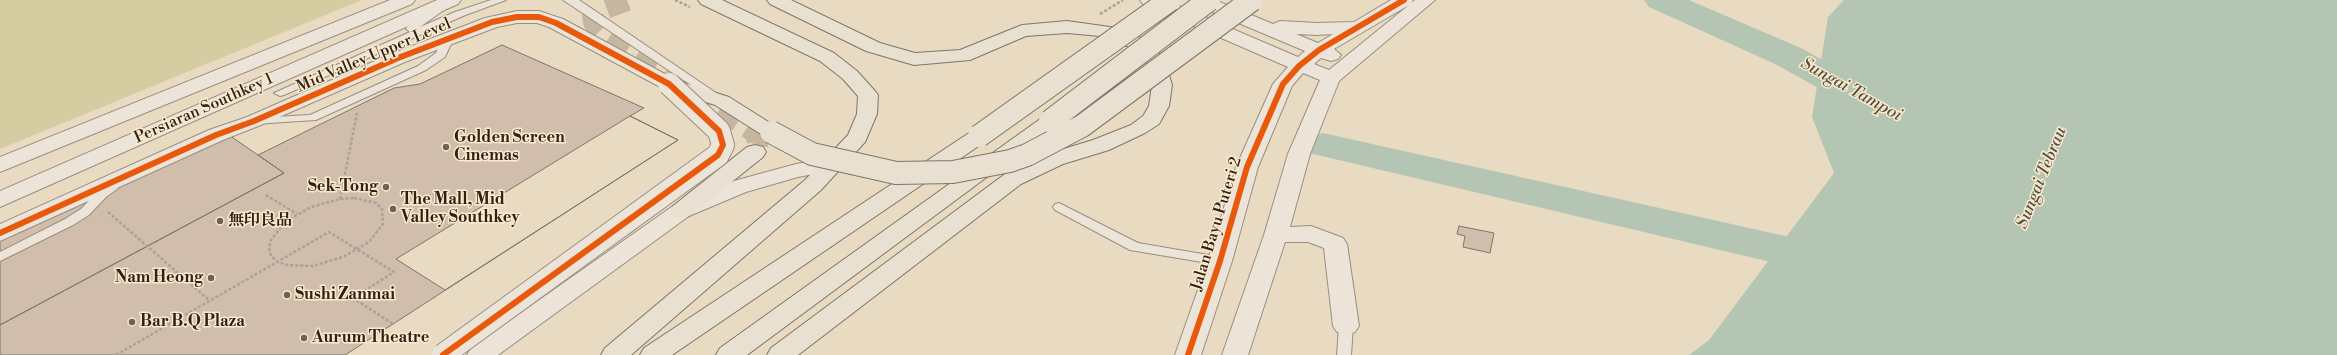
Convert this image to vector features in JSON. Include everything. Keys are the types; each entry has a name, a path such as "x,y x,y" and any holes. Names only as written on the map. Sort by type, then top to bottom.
{"highway":[{"path":"614,355 814,185 858,137 867,114 868,95 850,75 827,57 707,0"},
{"path":"776,0 873,47 914,59 964,56 1022,31 1067,27 1104,31 1137,43 1158,62 1162,85 1159,106 1152,120 1138,129 1101,145 1055,159 1013,179 780,355"},
{"path":"653,355 979,136 1170,0"},
{"path":"729,355 1050,121 1209,0"},
{"path":"669,84 722,102 771,132 812,154 896,173 952,172 1010,161 1027,155 1082,126 1252,0"},
{"path":"682,211 755,152"}],"street":[{"name":"Persiaran Southkey 1","path":"0,165 406,0"},
{"name":"Persiaran Southkey 1","path":"0,200 452,0"},
{"path":"1149,0 1299,66 1331,78"},
{"path":"1199,0 1349,63"},
{"name":"Jalan Bayu Puteri 2","path":"1188,355 1220,261 1247,167 1283,84 1299,66 1319,50 1404,0"},
{"path":"1235,355 1276,235 1299,154 1331,78 1426,0"},
{"name":"Mid Valley Upper Level","path":"0,233 216,135 254,121 453,36 492,22 517,17 539,17 556,23 669,84 719,131 722,145 718,155 443,355"},
{"path":"1245,20 1302,29 1358,26"},
{"path":"480,355 682,211 738,187 796,171 833,164"},
{"path":"1276,235 1311,234 1335,244 1346,326"},
{"path":"470,355 518,328"}],"lane":[{"path":"388,45 452,0"},
{"path":"280,93 460,14 502,0"},
{"path":"568,0 575,2 722,102"},
{"path":"254,121 312,118 422,68 441,55 445,45 453,36"},
{"path":"0,257 69,222 109,188 204,144 216,135"},
{"path":"75,198 99,198"},
{"path":"1059,207 1135,247 1220,261"},
{"path":"1344,355 1346,326"}],"path":[{"path":"1093,17 1124,0"},
{"path":"340,199 358,107 349,101"},
{"path":"266,195 297,214"},
{"path":"99,198 210,300"},
{"path":"340,199 366,200 376,203 382,209 384,216 383,224 378,233 356,251 336,260 313,266 293,266 278,262 272,256 269,248 271,240 285,222 297,214 311,207 340,199"},
{"path":"116,355 329,232 356,251 394,272 352,298 393,324"}],"shaded area":[{"path":"0,0 362,0 0,149"}],"water":[{"name":"Sungai Tebrau","path":"1844,0 2337,0 2337,355 1689,355 1709,340 1834,173 1812,117 1828,17"}],"building":[{"name":"The Mall, Mid Valley Southkey","path":"502,45 644,108 630,116 678,140 345,355 0,355 0,325 284,173 258,155 394,88 420,84"},
{"path":"630,116 678,140 445,290 396,259"},
{"path":"226,133 284,173 0,325 0,237 13,235 100,196"},
{"path":"1459,226 1494,233 1490,253 1463,247 1465,236 1457,234"}],"waterway":[{"name":"Sungai Tampoi","path":"1661,0 1788,56 1866,99"},
{"path":"1323,145 1830,261"}],"tunnel":[{"path":"627,0 597,11 593,16 594,22 603,32 755,132 758,140 755,152"}],"cycle path":[{"path":"1188,355 1220,261 1247,167 1283,84 1299,66 1319,50 1404,0"},
{"path":"0,233 216,135 254,121 398,58 492,22 517,17 539,17 556,23 669,84 719,131 723,145 718,155 443,355"}],"place":[{"name":"Golden Screen Cinemas","path":"446,147"},
{"name":"Sek-Tong","path":"386,187"},
{"name":"The Mall, Mid Valley Southkey","path":"393,209"},
{"name":"無印良品","path":"220,221"},
{"name":"Nam Heong","path":"211,278"},
{"name":"Sushi Zanmai","path":"287,295"},
{"name":"Bar B.Q Plaza","path":"132,322"},
{"name":"Aurum Theatre","path":"304,338"}]}
